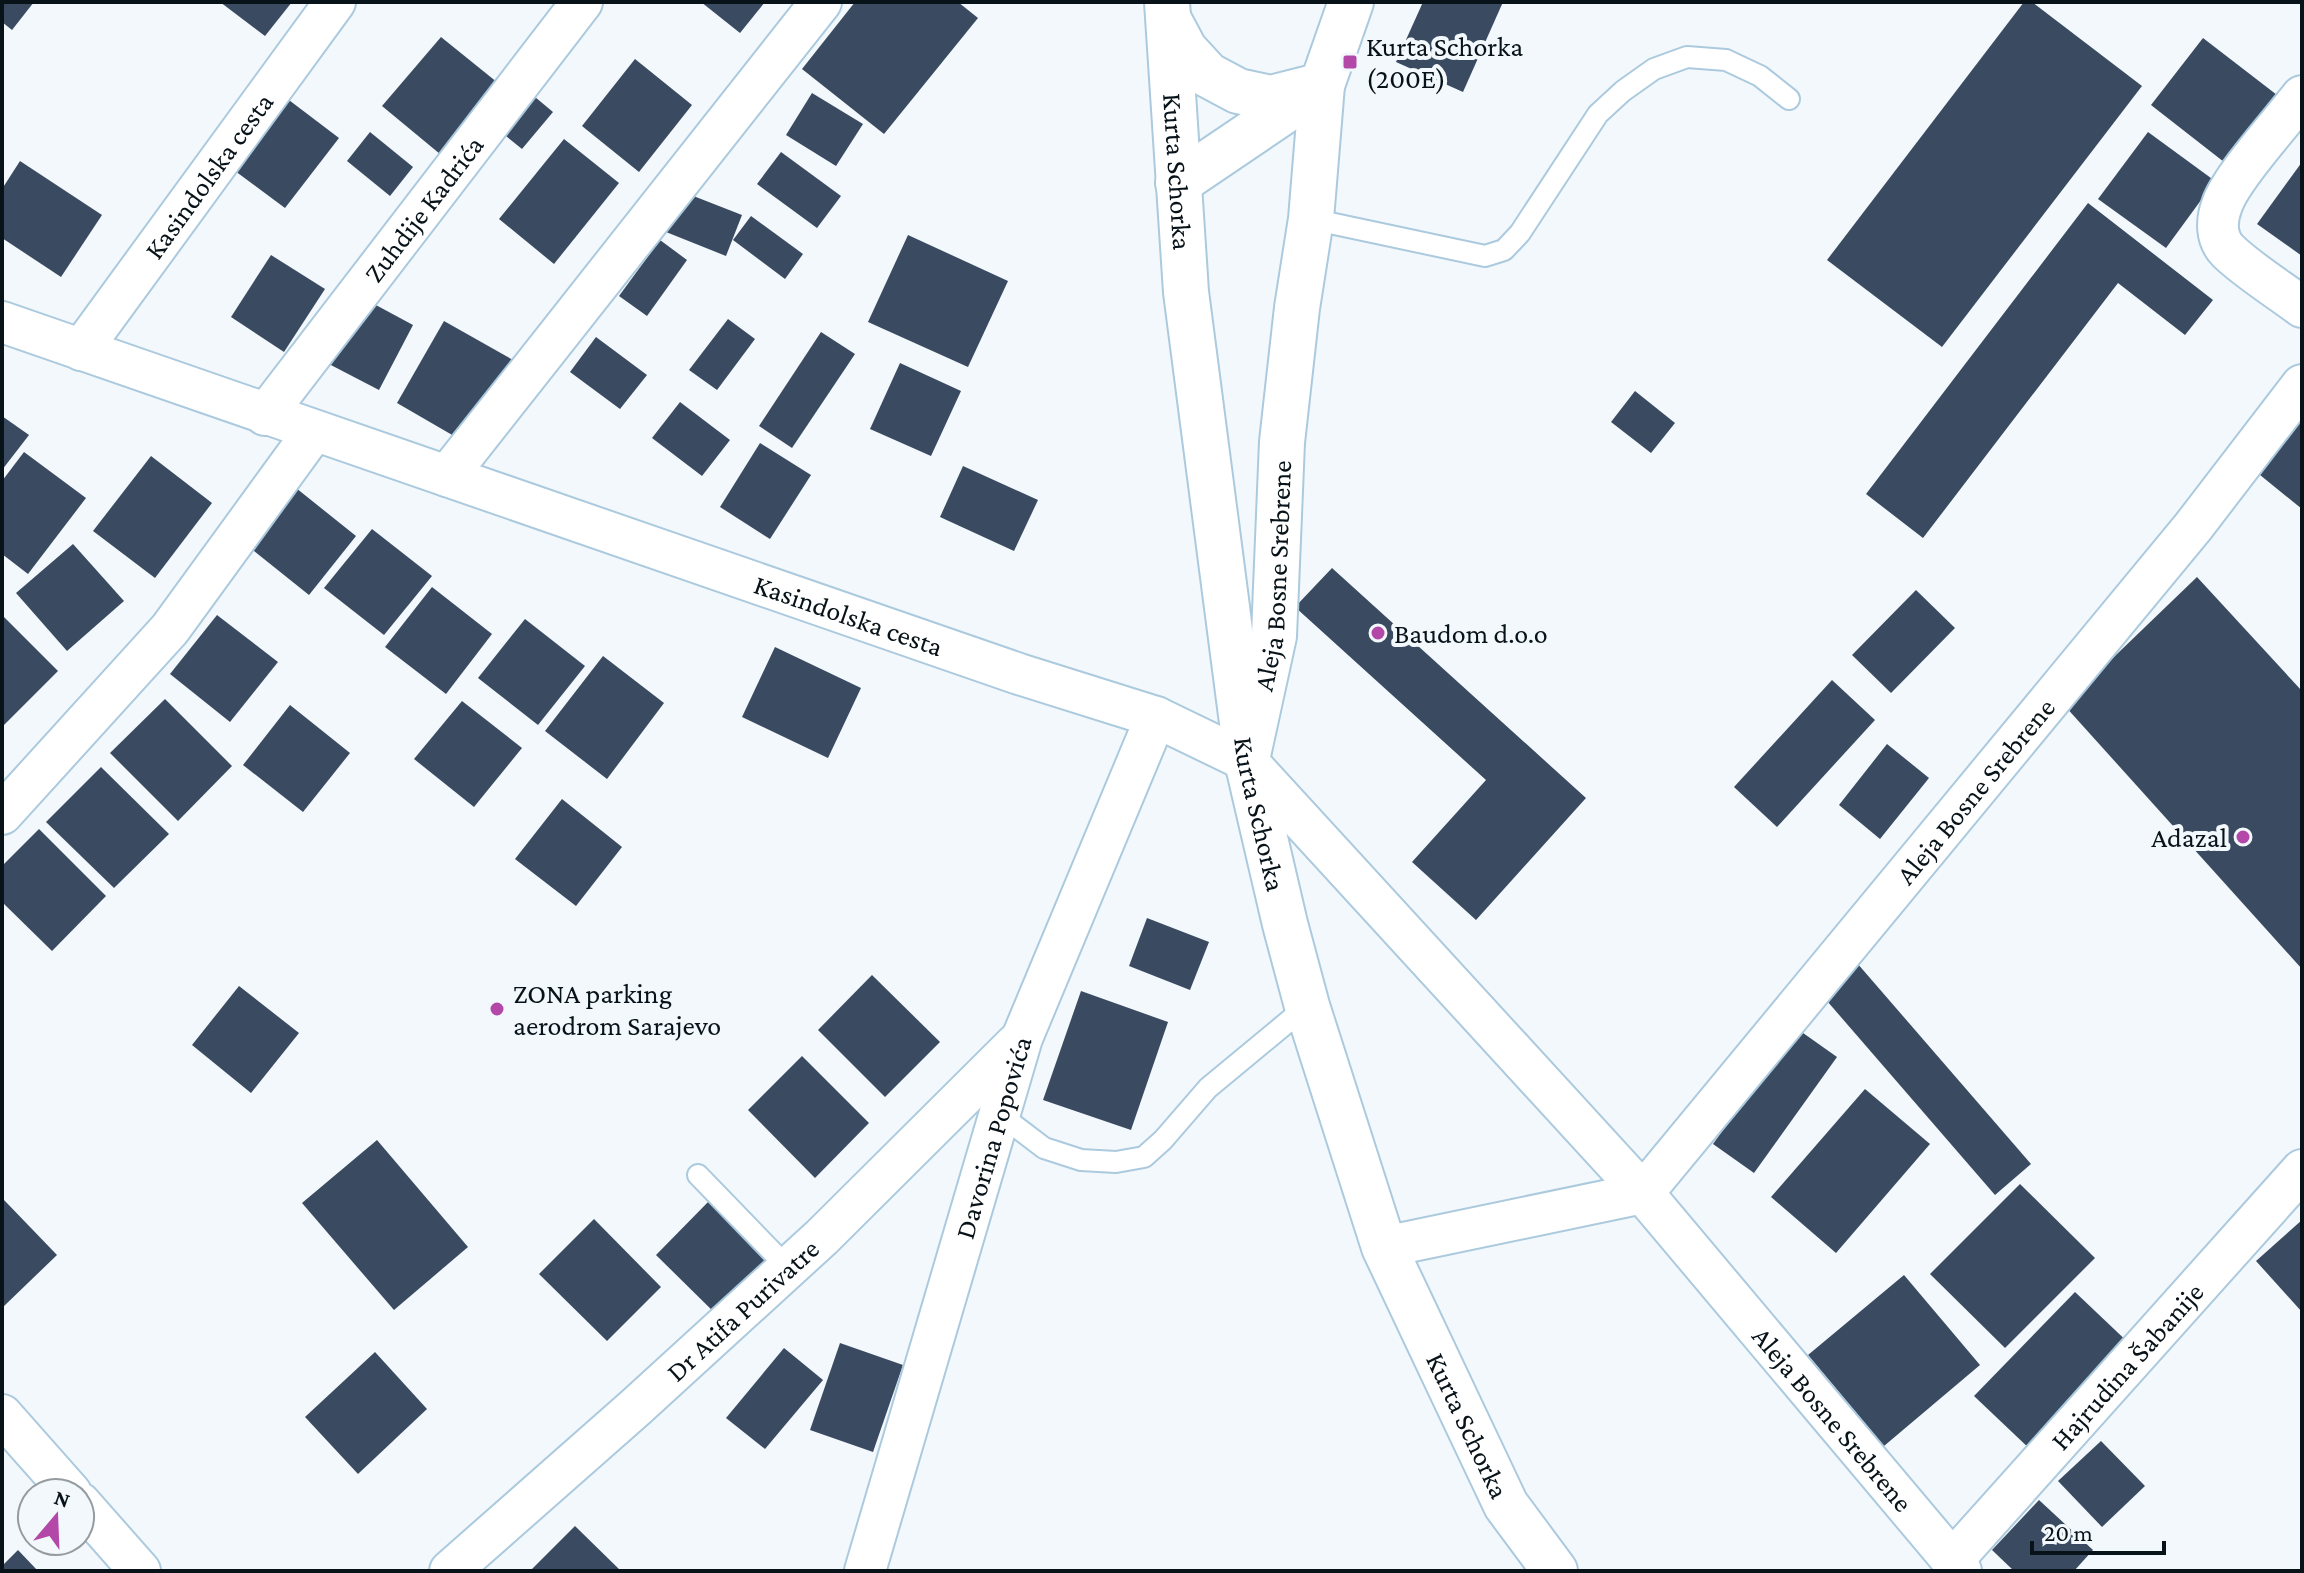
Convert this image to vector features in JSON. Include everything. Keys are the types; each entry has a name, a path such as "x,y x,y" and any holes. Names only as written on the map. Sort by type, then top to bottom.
{"main road":[{"name":"Aleja Bosne Srebrene","path":"1247,761 1274,636 1282,442 1297,308 1311,219 1322,85 1351,2"},
{"path":"1168,11 1185,50 1208,75 1238,91 1271,98 1322,85"},
{"name":"Kurta Schorka","path":"1168,11 1186,292 1247,761 1307,1006 1384,1247 1506,1505 1555,1571"},
{"path":"1178,183 1322,85"}],"street":[{"name":"Kasindolska cesta","path":"81,350 335,2"},
{"name":"Zuhdije Kadrića","path":"265,415 582,2"},
{"path":"447,476 821,2"},
{"path":"2302,96 2234,184 2222,203 2218,221 2219,237 2228,251 2302,307"},
{"name":"Kasindolska cesta","path":"2,322 1019,674 1156,717 1247,761"},
{"name":"Aleja Bosne Srebrene","path":"1643,1193 2193,527 2302,385"},
{"path":"2,814 170,629 314,431"},
{"name":"Davorina Popovića","path":"865,1571 1022,1038 1156,717"},
{"name":"Aleja Bosne Srebrene","path":"1247,761 1643,1193 1956,1566"},
{"name":"Dr Atifa Purivatre","path":"450,1571 788,1268 1022,1038"},
{"name":"Hajrudina Šabanije","path":"1956,1566 2302,1170"},
{"path":"1384,1247 1643,1193"},
{"path":"2,1415 57,1477"},
{"path":"96,1521 140,1571"}],"lane":[{"path":"1311,219 1485,256 1504,250 1520,233 1598,114 1654,69 1687,57 1726,60 1760,76 1789,99"},
{"path":"998,1113 1044,1148 1081,1160 1116,1162 1144,1157 1208,1088 1307,1006"},
{"path":"698,1175 788,1268"}],"building":[{"path":"2,2 34,2 12,30 2,22"},
{"path":"220,2 292,2 265,36"},
{"path":"701,2 765,2 740,33"},
{"path":"855,2 958,2 978,18 884,134 802,69"},
{"path":"1423,2 1503,2 1463,92 1396,62"},
{"path":"2024,2 2032,2 2142,86 1942,347 1827,260"},
{"path":"441,37 498,83 440,154 382,106"},
{"path":"2203,38 2277,95 2224,162 2151,105"},
{"path":"635,59 692,105 639,172 582,126"},
{"path":"523,87 553,112 522,149 491,124"},
{"path":"812,93 863,124 836,166 786,135"},
{"path":"281,94 339,138 285,208 227,165"},
{"path":"370,132 413,167 390,196 347,161"},
{"path":"2148,132 2215,181 2166,248 2098,199"},
{"path":"564,139 619,183 554,264 499,219"},
{"path":"781,152 841,196 817,228 757,184"},
{"path":"20,161 102,215 61,277 2,238 2,189"},
{"path":"2302,162 2302,256 2257,224"},
{"path":"678,190 742,215 726,256 661,230"},
{"path":"2088,203 2213,300 2185,335 2118,283 1923,538 1866,494"},
{"path":"751,216 803,254 785,279 733,240"},
{"path":"908,235 1008,281 968,367 868,322"},
{"path":"660,240 687,260 647,316 619,296"},
{"path":"271,255 325,289 284,352 231,317"},
{"path":"361,297 413,325 379,390 327,363"},
{"path":"728,319 755,339 717,390 689,370"},
{"path":"444,321 513,360 466,443 397,403"},
{"path":"821,332 855,354 792,448 759,426"},
{"path":"596,337 647,375 620,409 570,372"},
{"path":"900,363 961,391 931,456 870,429"},
{"path":"1635,391 1675,423 1651,453 1611,422"},
{"path":"2302,400 2302,509 2249,466"},
{"path":"680,402 730,440 702,476 652,438"},
{"path":"2,416 29,435 2,470"},
{"path":"760,443 811,475 770,539 720,507"},
{"path":"24,452 86,498 28,574 2,554 2,481"},
{"path":"151,456 212,503 155,578 93,531"},
{"path":"963,466 1038,500 1014,551 940,517"},
{"path":"296,488 356,536 309,595 249,547"},
{"path":"372,529 432,576 384,635 324,588"},
{"path":"73,544 124,601 67,651 16,593"},
{"path":"1332,568 1586,798 1476,920 1412,862 1486,780 1295,607"},
{"name":"Adazal","path":"2197,577 2302,691 2302,969 2064,705"},
{"path":"432,587 492,634 446,694 385,647"},
{"path":"1916,590 1955,628 1891,693 1852,655"},
{"path":"2,615 58,671 2,727"},
{"path":"217,615 278,662 230,722 170,674"},
{"path":"525,619 585,666 538,725 478,678"},
{"path":"775,647 861,688 828,758 742,717"},
{"path":"603,656 664,703 607,779 545,731"},
{"path":"1832,680 1875,720 1777,827 1734,787"},
{"path":"165,699 232,766 178,821 110,753"},
{"path":"462,701 522,748 474,807 414,759"},
{"path":"290,705 350,753 303,812 243,765"},
{"path":"1887,744 1929,778 1880,839 1839,805"},
{"path":"101,767 169,834 114,888 46,822"},
{"path":"562,799 622,847 576,906 515,859"},
{"path":"39,829 106,896 52,951 2,902 2,866"},
{"path":"1147,918 1209,942 1190,990 1129,966"},
{"path":"1857,963 2031,1164 1995,1195 1821,994"},
{"path":"872,975 940,1042 885,1097 818,1030"},
{"path":"239,986 299,1033 251,1093 192,1045"},
{"path":"1081,991 1168,1022 1131,1130 1043,1100"},
{"path":"1796,1028 1837,1057 1754,1173 1713,1144"},
{"path":"802,1056 869,1123 815,1178 748,1110"},
{"path":"1865,1089 1930,1144 1836,1253 1771,1197"},
{"path":"377,1140 468,1247 394,1310 302,1203"},
{"path":"2020,1184 2095,1258 2005,1348 1930,1274"},
{"path":"710,1200 778,1266 723,1321 656,1255"},
{"path":"2,1201 57,1255 2,1308"},
{"path":"594,1219 661,1287 607,1341 539,1274"},
{"path":"2302,1220 2302,1312 2256,1261"},
{"path":"1904,1275 1980,1365 1884,1446 1808,1355"},
{"path":"2075,1292 2134,1348 2033,1452 1974,1396"},
{"path":"840,1343 903,1365 873,1452 810,1430"},
{"path":"784,1348 823,1380 765,1449 726,1418"},
{"path":"375,1352 427,1409 358,1474 305,1417"},
{"path":"2101,1441 2145,1486 2102,1527 2058,1481"},
{"path":"2039,1500 2093,1550 2074,1571 2014,1571 1992,1550"},
{"path":"575,1526 621,1571 530,1571"},
{"path":"16,1552 16,1557 25,1557 38,1571 2,1571 2,1566"}],"place":[{"name":"Kurta Schorka (200E)","path":"1350,62"},
{"name":"Baudom d.o.o","path":"1378,633"},
{"name":"Adazal","path":"2243,837"},
{"name":"ZONA parking aerodrom Sarajevo","path":"497,1009"}]}
